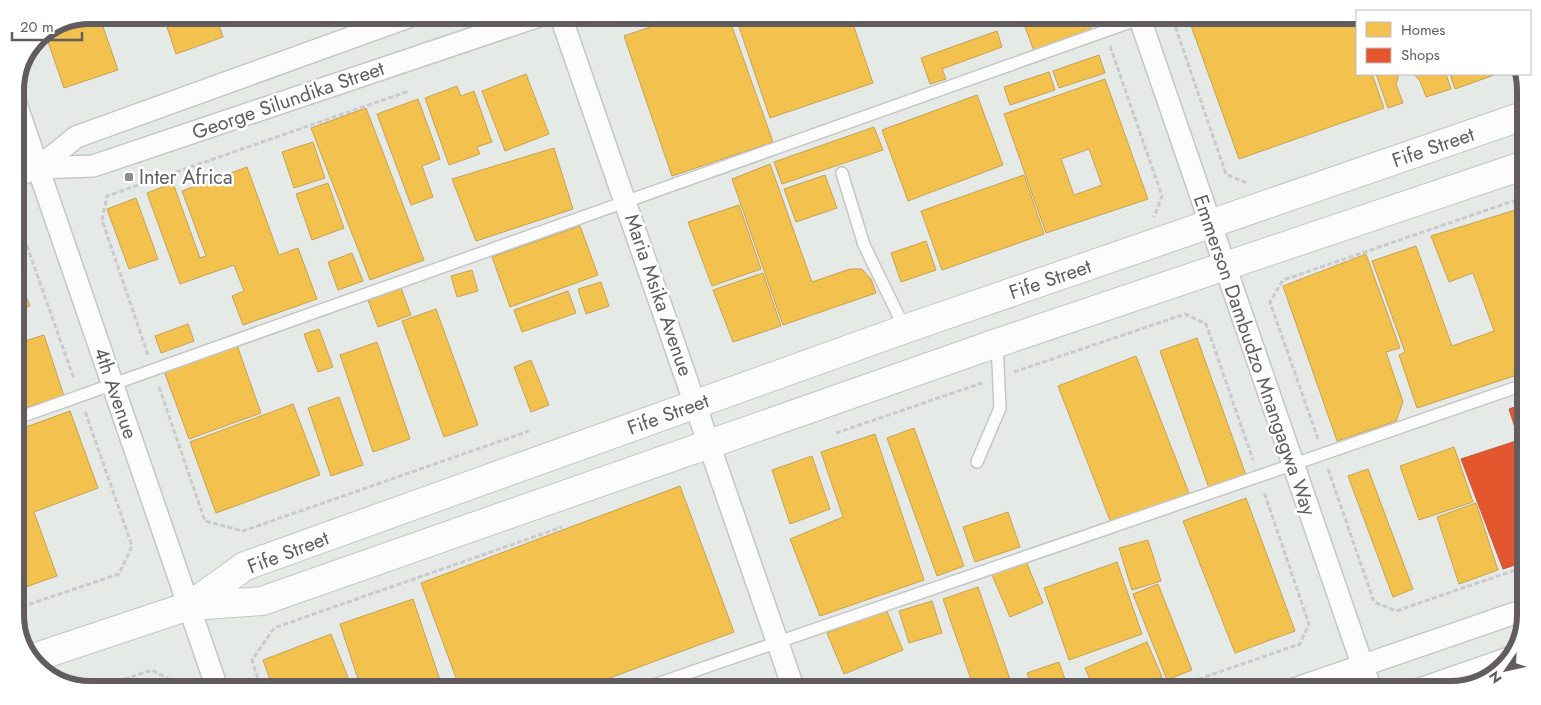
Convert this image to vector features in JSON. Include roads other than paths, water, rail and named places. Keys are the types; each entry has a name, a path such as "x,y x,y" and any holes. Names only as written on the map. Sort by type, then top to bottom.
{"street":[{"name":"George Silundika Street","path":"38,168 76,137 389,24"},
{"name":"George Silundika Street","path":"24,173 38,168 93,166 515,24"},
{"name":"Maria Msika Avenue","path":"563,24 791,681"},
{"name":"Emmerson Dambudzo Mnangagwa Way","path":"1141,24 1368,681"},
{"name":"Fife Street","path":"189,606 245,566 905,329 1517,118"},
{"name":"4th Avenue","path":"24,127 215,681"},
{"name":"Fife Street","path":"189,606 262,601 997,343 1517,169"},
{"path":"38,656 189,606"},
{"path":"1318,681 1517,613"},
{"path":"1443,681 1481,668"}],"lane":[{"path":"24,416 1125,24"},
{"path":"842,173 864,245 905,329"},
{"path":"978,462 1000,408 997,343"},
{"path":"665,681 1517,388"}],"place":[{"name":"Inter Africa","path":"129,177"}]}
